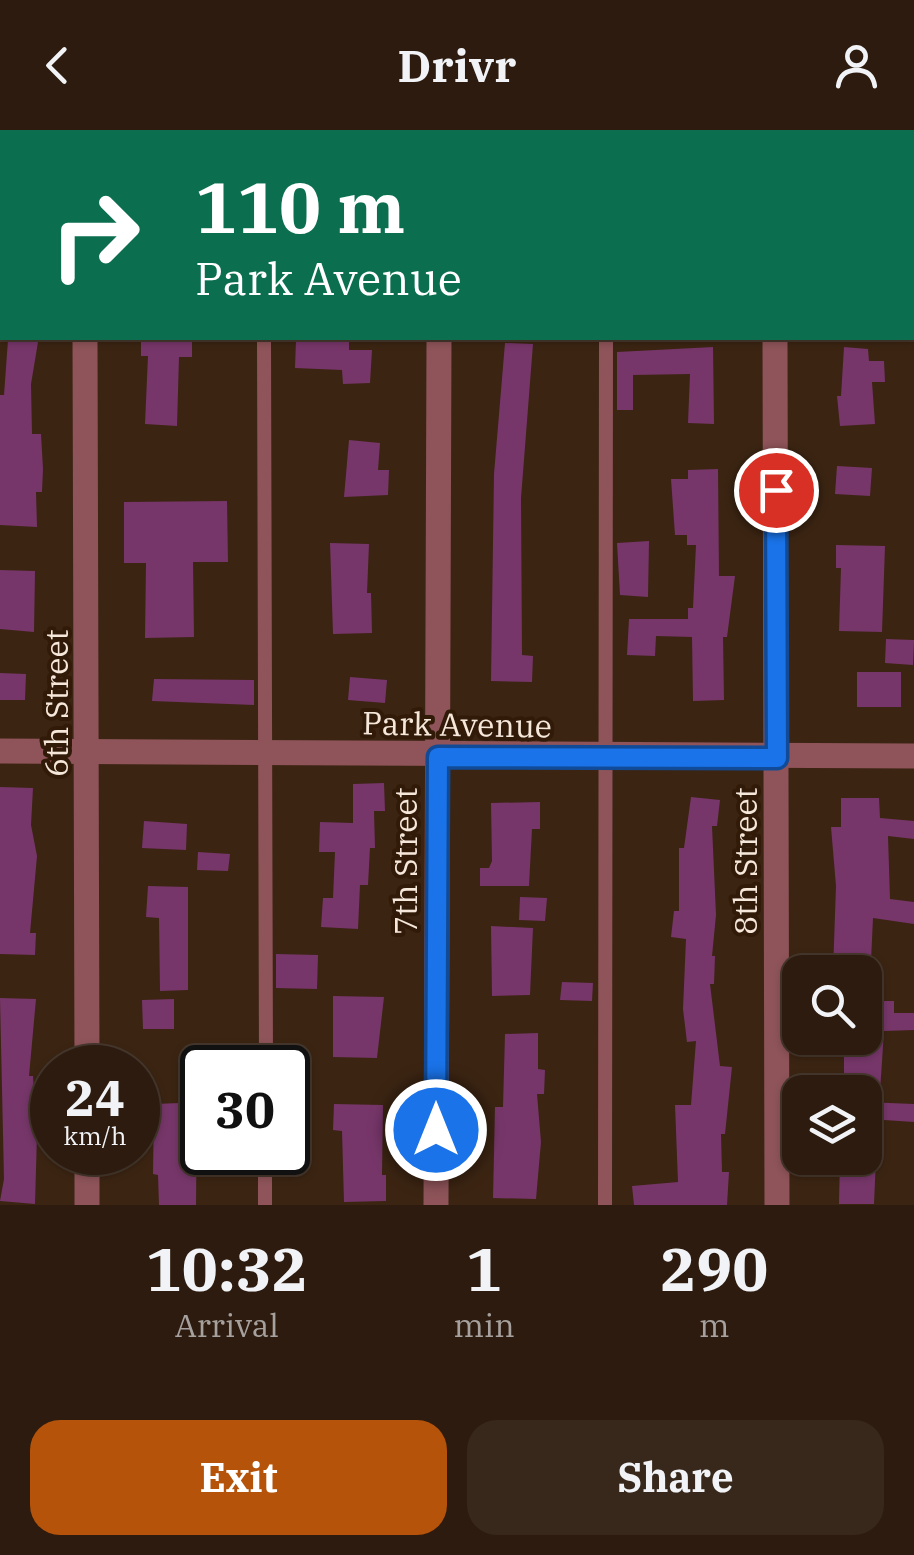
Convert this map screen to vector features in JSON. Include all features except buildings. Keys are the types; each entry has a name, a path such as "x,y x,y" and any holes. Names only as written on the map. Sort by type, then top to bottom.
{"street":[{"name":"6th Street","path":"85,340 87,1045"},
{"name":"7th Street","path":"436,1205 439,340"},
{"name":"8th Street","path":"775,340 777,1205"},
{"name":"Park Avenue","path":"0,751 606,758 914,756"},
{"path":"86,1205 87,1175"}],"lane":[{"path":"264,340 266,1045"},
{"path":"604,1205 606,340"},
{"path":"265,1175 265,1205"}],"route":[{"path":"436,1130 438,757 777,758 776,490"}]}
